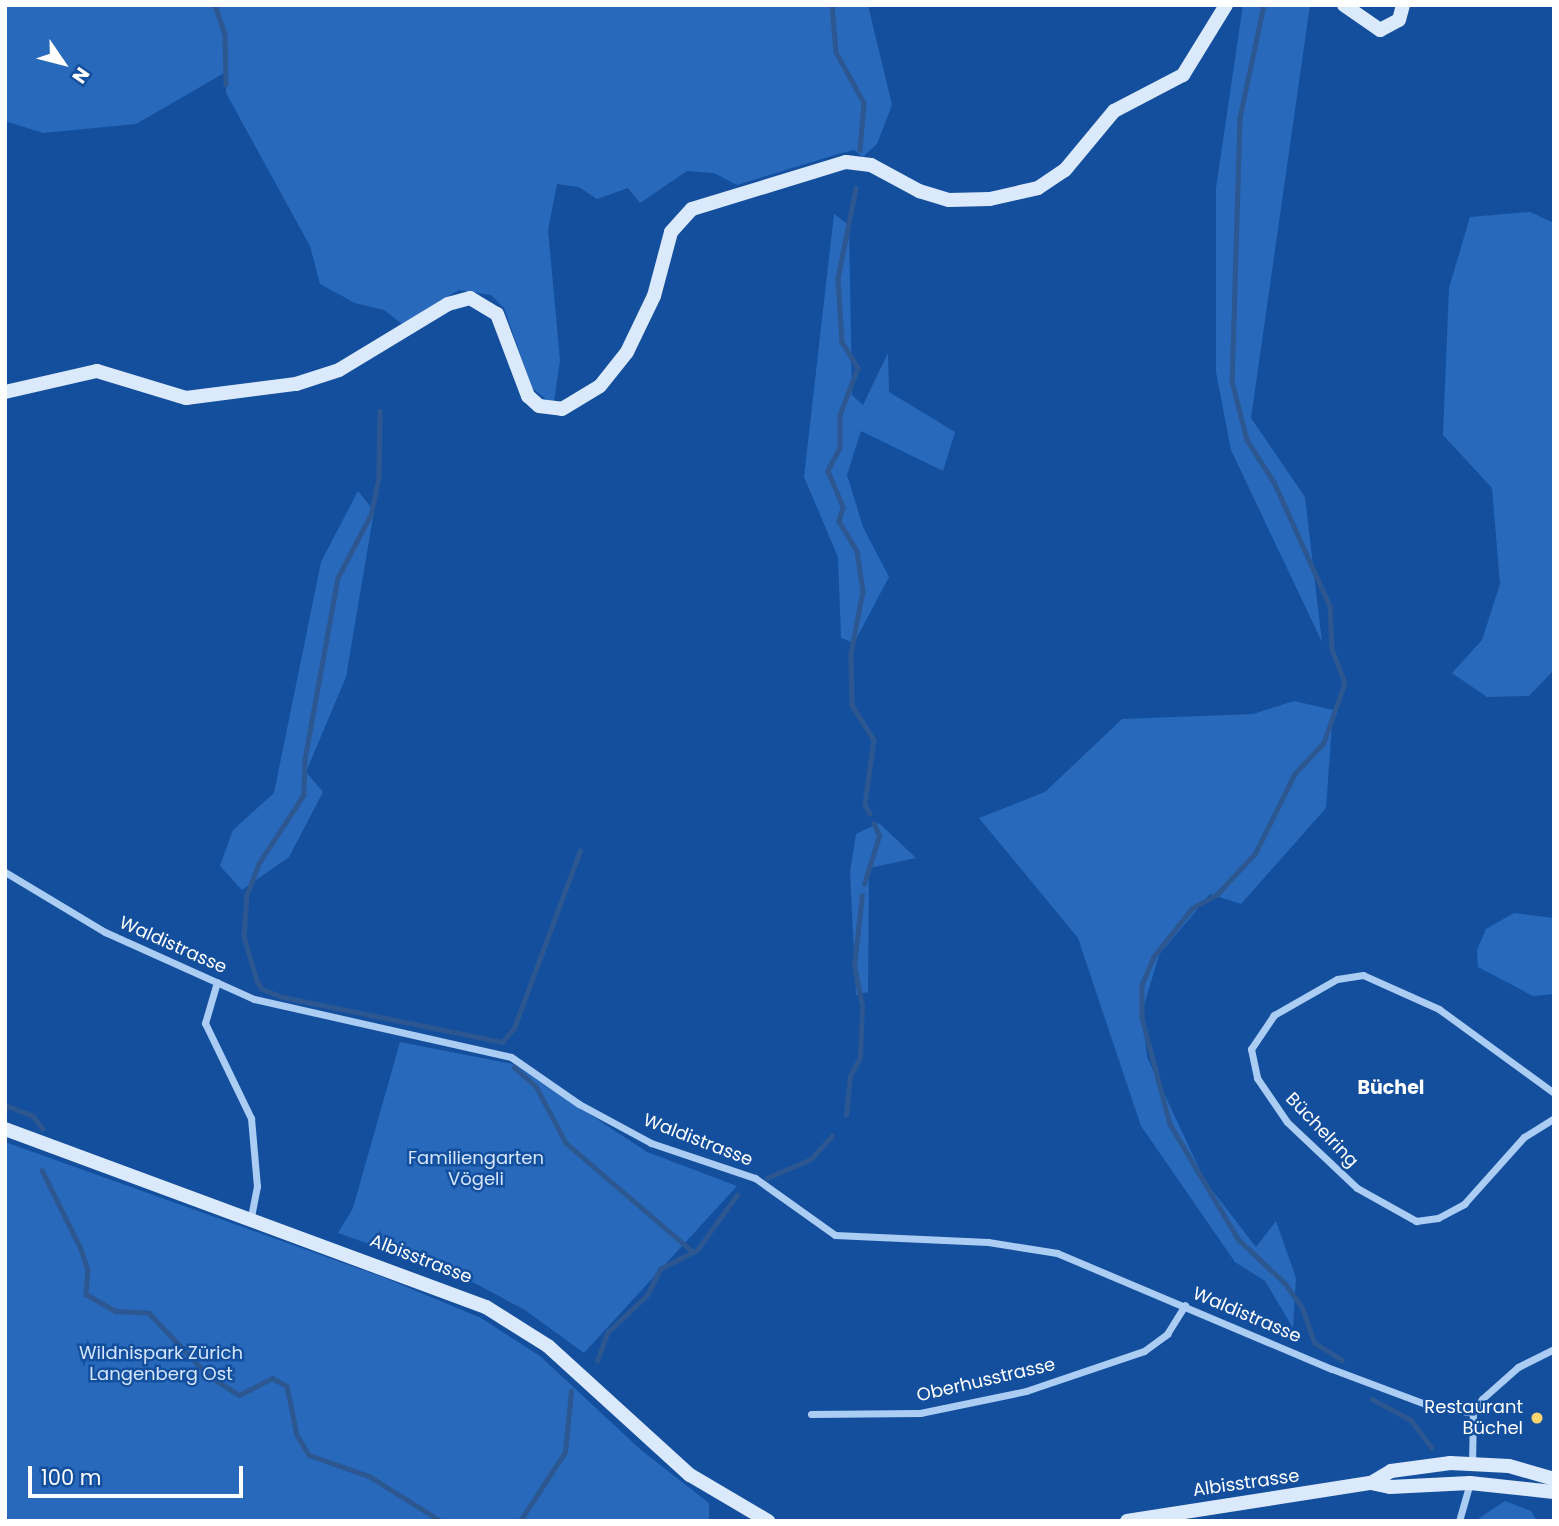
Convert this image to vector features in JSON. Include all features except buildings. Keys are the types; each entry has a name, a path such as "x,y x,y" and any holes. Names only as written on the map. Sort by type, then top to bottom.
{"street":[{"path":"5,392 89,371 186,398 296,384 339,370 448,304 470,298 496,314 528,396 539,406 562,409 600,386 627,352 654,296 671,232 692,209 846,162 872,164 927,195 949,200 990,199 1038,188 1065,170 1114,111 1183,75 1226,5"},
{"path":"1345,5 1371,27 1385,30 1399,20 1403,5"},
{"name":"Waldistrasse","path":"5,872 106,932 217,982 319,1017 511,1057 579,1104 651,1143 755,1178 807,1220 835,1235 988,1242 1057,1253 1424,1404 1472,1413"},
{"name":"Büchelring","path":"1554,1093 1439,1009 1363,975 1337,979 1275,1015 1251,1049 1257,1078 1287,1122 1357,1188 1416,1221 1438,1218 1464,1204 1524,1137 1554,1118"},
{"path":"217,982 205,1023 251,1118 257,1186 251,1217"},
{"name":"Albisstrasse","path":"5,1129 442,1287 504,1317 581,1373 690,1475 768,1521"},
{"name":"Oberhusstrasse","path":"811,1414 920,1413 1026,1391 1144,1351 1167,1334 1185,1306"},
{"path":"1459,1521 1470,1483 1472,1413 1518,1367 1554,1349"},
{"name":"Albisstrasse","path":"1127,1521 1371,1483 1404,1468 1472,1464 1554,1479"},
{"name":"Albisstrasse","path":"1371,1483 1390,1487 1470,1483 1554,1492"}],"green space":[{"path":"5,5 868,5 892,105 877,144 863,157 854,150 737,185 714,173 687,171 640,203 628,188 597,199 579,187 557,184 548,230 560,360 554,401 547,400 532,388 504,308 491,295 459,290 402,324 384,310 355,303 320,284 310,246 226,93 226,72 136,124 43,133 5,121"},
{"path":"1243,5 1310,5 1251,418 1305,497 1322,642 1231,450 1216,372 1216,188"},
{"path":"1530,212 1554,223 1554,670 1529,696 1487,697 1452,673 1482,640 1500,584 1492,488 1443,435 1449,288 1470,217"},
{"path":"834,214 849,225 852,395 863,405 888,353 889,392 955,432 943,471 861,431 847,475 863,527 889,577 854,643 841,638 838,557 804,477"},
{"path":"358,491 374,511 346,677 306,772 323,792 289,857 242,890 220,866 233,830 274,793 321,562"},
{"path":"1294,701 1333,710 1326,808 1241,904 1210,894 1159,955 1142,1012 1147,1057 1205,1181 1256,1247 1276,1221 1296,1278 1293,1328 1265,1281 1235,1262 1141,1126 1078,938 979,818 1045,792 1122,719 1253,714"},
{"path":"879,823 916,858 869,868 868,992 856,995 850,872 856,834"},
{"path":"1514,913 1554,918 1554,994 1533,996 1478,967 1477,950 1486,929"},
{"name":"Familiengarten Vögeli","path":"400,1042 513,1064 647,1152 737,1186 584,1353 525,1310 465,1278 338,1233 353,1208"},
{"name":"Wildnispark Zürich Langenberg Ost","path":"5,1142 385,1278 481,1318 540,1356 641,1450 709,1503 709,1521 5,1521"},
{"path":"1505,1501 1531,1511 1537,1521 1475,1521"}],"waterway":[{"path":"215,5 225,34 226,84"},
{"path":"832,5 836,52 864,103 860,150"},
{"path":"1264,5 1240,118 1232,381 1247,440 1274,482 1330,606 1332,649 1345,683 1324,743 1295,774 1256,853 1217,895 1192,909 1154,957 1142,985 1142,1018 1170,1124 1239,1240 1285,1283 1303,1309 1315,1343 1342,1360"},
{"path":"856,188 838,279 842,342 858,368 840,415 840,448 828,471 843,507 839,521 857,551 863,591 851,654 852,705 874,740 865,804 870,814"},
{"path":"380,411 379,478 371,515 338,578 305,760 304,795 259,864 247,895 244,936 257,981 262,989 283,997 502,1042 514,1028 580,851"},
{"path":"864,884 879,836 874,824"},
{"path":"846,1115 850,1076 860,1057 862,1006 854,966 862,895"},
{"path":"514,1067 536,1086 566,1143 693,1252"},
{"path":"5,1105 33,1116 43,1129"},
{"path":"767,1178 811,1159 832,1136"},
{"path":"42,1170 81,1249 88,1270 86,1294 116,1311 149,1313 208,1375 239,1395 272,1378 287,1386 297,1435 309,1455 369,1476 441,1521"},
{"path":"597,1361 607,1333 647,1295 660,1269 697,1250 737,1195"},
{"path":"520,1521 565,1452 571,1391"},
{"path":"1372,1399 1411,1420 1431,1447"}],"place":[{"name":"Restaurant Büchel","path":"1537,1418"}],"district":[{"name":"Büchel","path":"1391,1088"}]}
